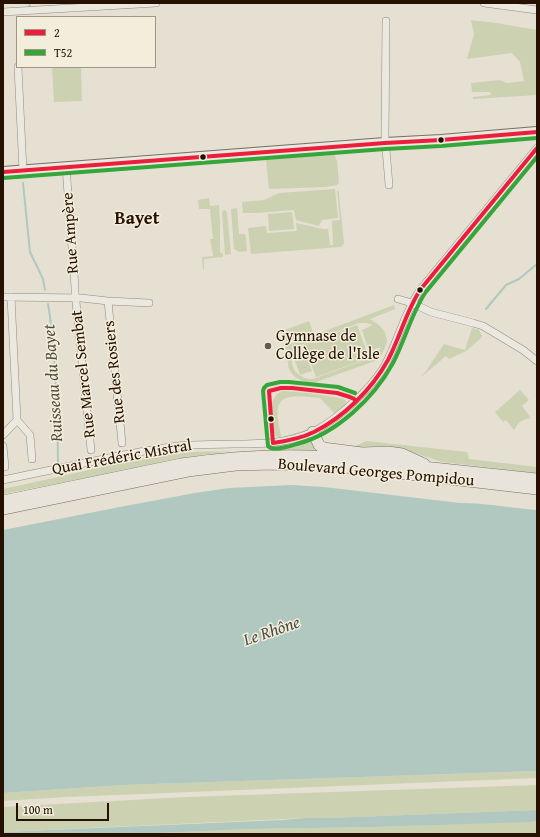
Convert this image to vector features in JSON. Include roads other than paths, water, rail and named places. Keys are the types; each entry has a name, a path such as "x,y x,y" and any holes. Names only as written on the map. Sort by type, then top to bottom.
{"main road":[{"path":"3,172 385,143 436,141 537,132"},
{"path":"313,432 319,446 323,448 362,453 388,452 402,454 436,469"},
{"name":"Boulevard Georges Pompidou","path":"3,500 181,464 243,457 280,455 336,458 537,479"},
{"name":"Boulevard Georges Pompidou","path":"3,509 188,471 260,464 296,463 349,467 537,489"}],"street":[{"path":"3,12 156,3"},
{"path":"484,3 537,10"},
{"path":"386,21 385,143 389,185"},
{"path":"18,68 23,171"},
{"name":"Quai Frédéric Mistral","path":"3,480 157,449 187,445 257,444 293,440 313,432 327,424 361,396 379,374 387,360 412,303 426,282 537,148"},
{"name":"Rue Ampère","path":"66,167 75,298"},
{"path":"3,297 81,298 149,303"},
{"path":"11,297 17,420 30,435 32,459"},
{"name":"Rue Marcel Sembat","path":"75,298 91,450"},
{"path":"398,299 412,303 431,312 483,326 523,350 537,361"},
{"name":"Rue des Rosiers","path":"108,301 122,443"},
{"path":"3,435 17,420"},
{"path":"3,446 5,467"}],"water":[{"name":"Le Rhône","path":"291,485 324,487 460,503 537,510 537,771 124,785 3,793 3,530 195,493 229,488"},
{"path":"537,810 537,821 529,822 249,829 138,834 3,834 3,832 306,818"}],"waterway":[{"name":"Ruisseau du Bayet","path":"29,8 30,3"},
{"name":"Ruisseau du Bayet","path":"23,183 30,252 43,279 45,290"},
{"path":"486,309 506,285 519,279 537,264"},
{"name":"Ruisseau du Bayet","path":"48,304 55,366 58,462"}],"place":[{"name":"Gymnase de Collège de l'Isle","path":"268,346"}],"district":[{"name":"Bayet","path":"137,219"}]}
